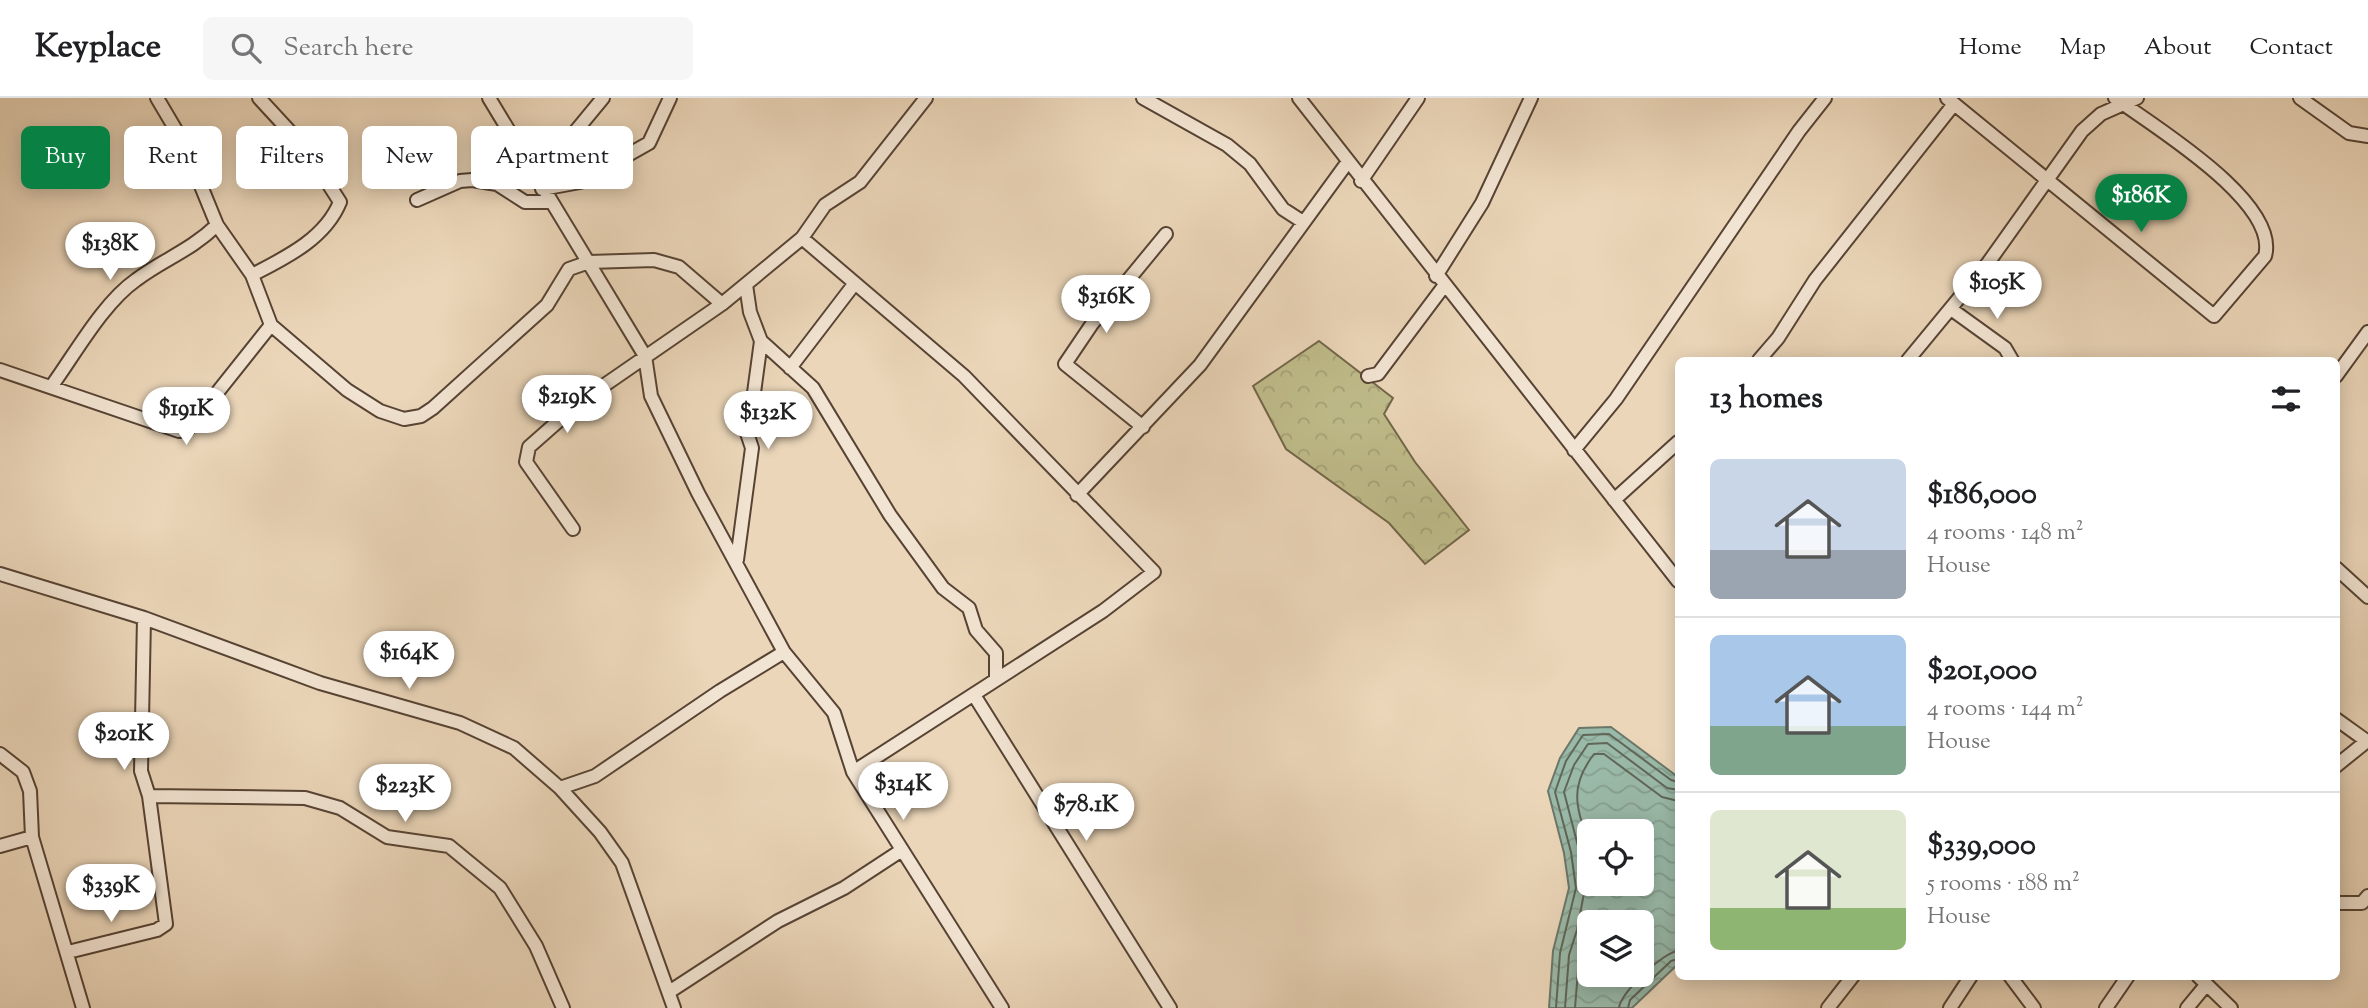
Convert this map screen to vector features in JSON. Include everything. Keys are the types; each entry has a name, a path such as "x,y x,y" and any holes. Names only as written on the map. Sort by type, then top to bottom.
{"street":[{"path":"157,98 183,142 217,225 252,275 271,325 347,390 380,411 404,419 421,416 547,305 564,274 589,262 654,260 674,265 722,304"},
{"path":"252,275 305,244 326,225 340,202 306,149 260,98"},
{"path":"489,98 505,126"},
{"path":"580,126 603,98"},
{"path":"633,152 649,143 670,98"},
{"path":"573,529 526,462 527,452 580,402 722,304 802,238 825,205 860,182 926,98"},
{"path":"1144,98 1227,145 1250,164 1283,209 1303,222"},
{"path":"1299,98 1347,163 1675,577"},
{"path":"1362,181 1418,98"},
{"path":"1368,376 1378,374 1440,281 1482,203 1531,98"},
{"path":"1574,450 1616,399 1798,131 1825,98"},
{"path":"1911,357 1951,309 2088,124 2119,101 2137,98"},
{"path":"2300,98 2349,134 2368,136"},
{"path":"1762,357 1778,338 1815,280 1950,101 2214,316 2265,256 2266,236 2254,212 2231,187 2119,101"},
{"path":"1077,495 1200,365 1347,163"},
{"path":"417,201 460,181 472,180 497,184 525,202 550,202"},
{"path":"542,189 645,356 651,396 703,501 784,652 834,713 853,772 1002,1008"},
{"path":"51,387 98,321 129,285 195,245 217,225"},
{"path":"1143,427 1065,364 1092,324 1166,234"},
{"path":"802,238 964,376 1154,572 1124,597 853,772"},
{"path":"789,368 855,283"},
{"path":"746,285 750,312 761,341 813,388 890,515 943,588 969,608 976,630 996,653 996,679"},
{"path":"1951,309 2004,348 2010,357"},
{"path":"0,370 179,431 186,429 271,325"},
{"path":"2340,370 2368,332"},
{"path":"737,560 752,448 743,421 753,400 761,341"},
{"path":"1614,500 1675,445"},
{"path":"2340,572 2368,597"},
{"path":"0,574 144,618 320,683 481,732 526,756 600,832 622,863 674,1008"},
{"path":"68,952 157,930 166,924 149,796 141,771 144,618"},
{"path":"560,788 595,776 733,682 784,652"},
{"path":"974,695 1170,1008"},
{"path":"2340,722 2367,741 2340,763"},
{"path":"0,754 23,772 30,791 32,837 83,1008"},
{"path":"149,796 305,798 340,808 387,837 449,846 500,888 536,946 563,1008"},
{"path":"0,846 32,837"},
{"path":"668,992 778,921 844,888 902,850"},
{"path":"2340,904 2362,903 2368,896"},
{"path":"1828,1008 1850,980"},
{"path":"1950,1008 1968,980"},
{"path":"2013,980 2034,1008"},
{"path":"2106,1008 2125,980"},
{"path":"2188,1008 2202,981 2231,1008"},
{"path":"71,1008 79,994"}],"green space":[{"path":"1319,341 1393,398 1384,414 1415,462 1469,530 1425,564 1389,523 1286,449 1253,386"}],"water":[{"path":"1611,727 1675,775 1675,967 1654,987 1654,910 1577,910 1577,987 1654,987 1632,1008 1549,1008 1553,951 1569,888 1564,853 1548,791 1560,758 1579,728"}]}
